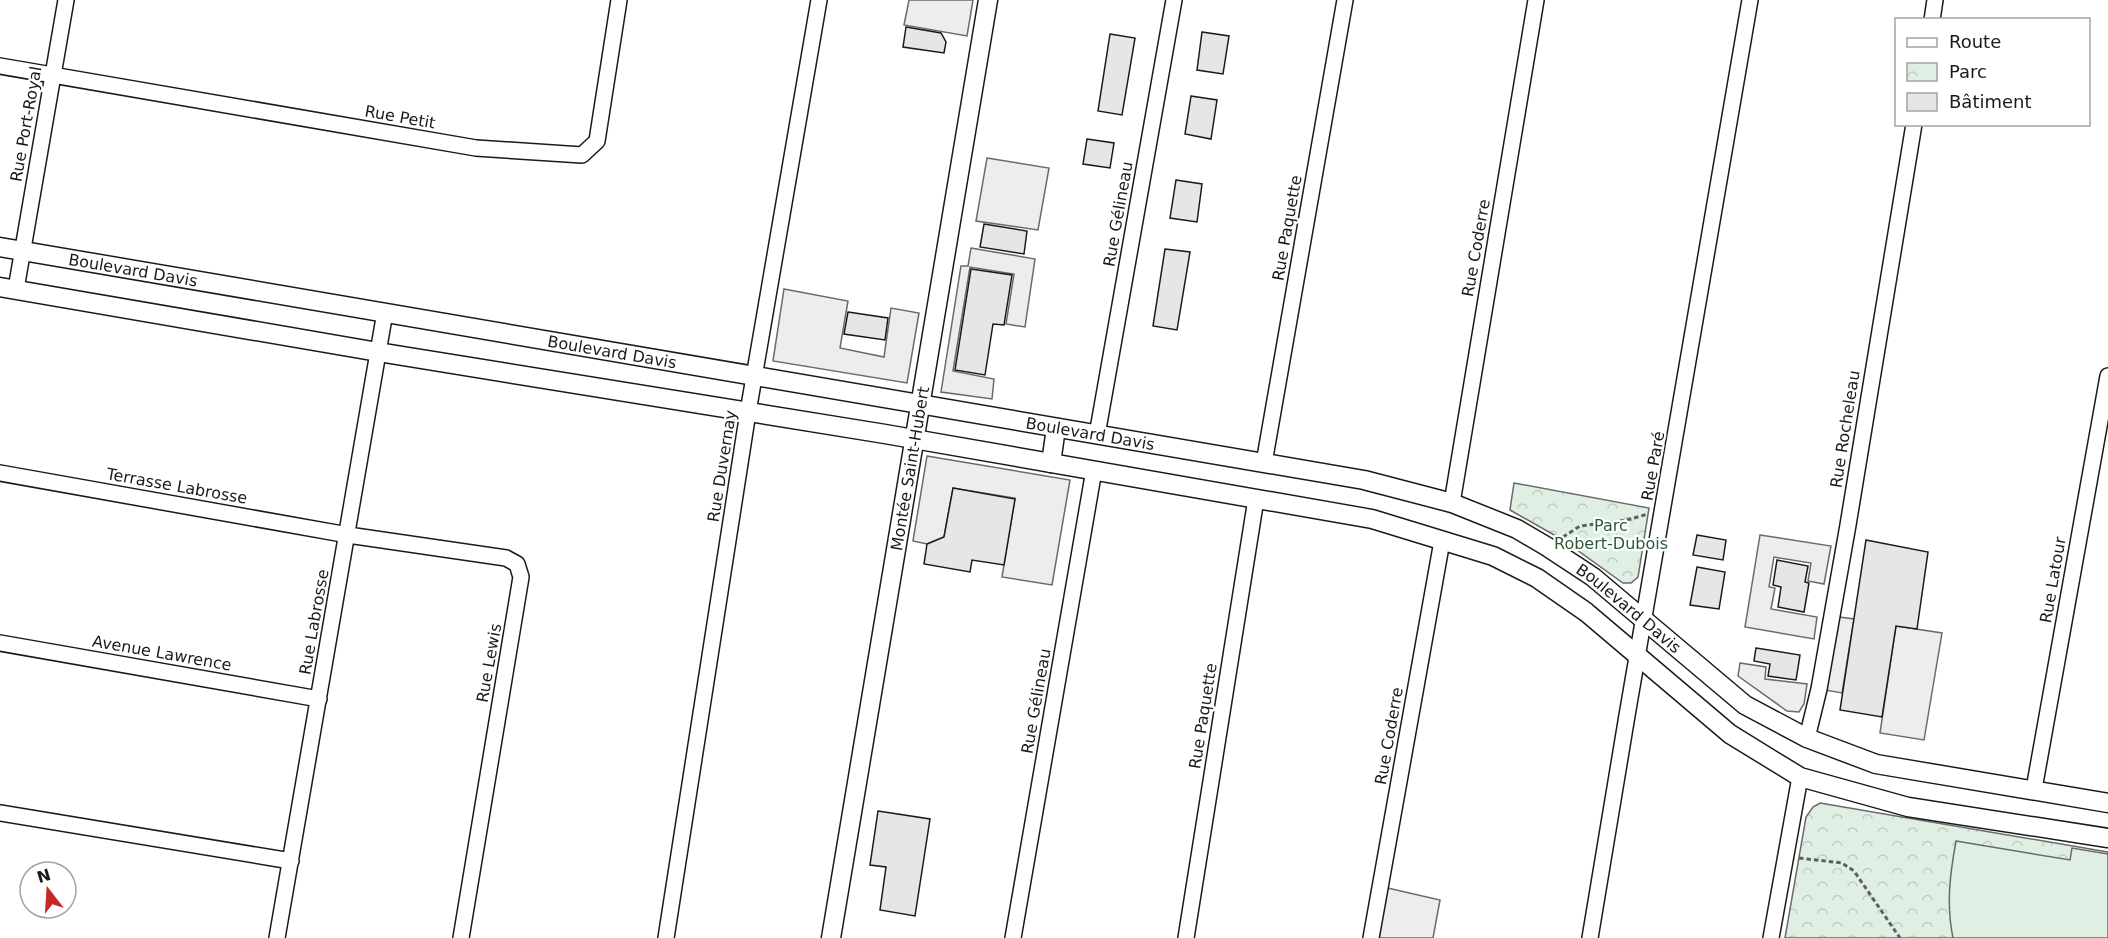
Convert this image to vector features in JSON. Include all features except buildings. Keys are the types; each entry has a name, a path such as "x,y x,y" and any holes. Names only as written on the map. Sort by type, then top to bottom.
{"street":[{"name":"Rue Port-Royal","path":"8,288 23,251 66,0"},
{"name":"Rue Petit","path":"0,66 476,148 582,154 597,141 619,0"},
{"name":"Rue Duvernay","path":"666,938 748,412 819,0"},
{"name":"Montée Saint-Hubert","path":"831,938 988,0"},
{"name":"Rue Gélineau","path":"1098,435 1174,0"},
{"name":"Rue Paquette","path":"1264,463 1345,0"},
{"name":"Rue Coderre","path":"1452,502 1536,0"},
{"name":"Rue Paré","path":"1590,938 1636,656 1664,508 1750,0"},
{"path":"1932,18 1935,0"},
{"name":"Rue Rocheleau","path":"1807,738 1819,689 1850,513 1914,126"},
{"name":"Boulevard Davis","path":"0,247 1364,480 1452,502 1517,529 1593,577 1745,705 1807,738 1876,764 2108,803"},
{"name":"Boulevard Davis","path":"8,288 378,352 1094,470 1372,519 1493,556 1538,578 1586,612 1730,734 1800,777 1908,807 2108,838"},
{"name":"Rue Labrosse","path":"278,938 385,312"},
{"name":"Rue Latour","path":"2034,789 2108,376"},
{"path":"1051,463 1056,428"},
{"name":"Rue Gélineau","path":"1013,938 1094,470"},
{"name":"Terrasse Labrosse","path":"0,473 348,535"},
{"name":"Rue Paquette","path":"1186,938 1256,499"},
{"name":"Rue Lewis","path":"348,535 506,558 517,564 522,577 461,938"},
{"name":"Rue Coderre","path":"1371,938 1443,541"},
{"name":"Avenue Lawrence","path":"0,643 319,699"},
{"path":"1772,938 1800,777"},
{"path":"0,813 291,861"}],"path":[{"path":"1546,546 1580,526 1627,520 1664,508"},
{"path":"1785,855 1842,863 1854,872 1900,938"}],"green space":[{"name":"Parc Robert-Dubois","path":"1514,483 1649,508 1638,577 1631,583 1623,583 1563,540 1510,510"},
{"path":"1820,803 2108,852 2108,938 1785,938 1806,817 1813,807"},
{"path":"1956,841 2070,860 2072,848 2108,854 2108,938 1953,938 1950,889"}],"shaded area":[{"path":"909,0 973,0 967,36 904,25"},
{"path":"987,158 1049,168 1038,230 976,221"},
{"path":"971,248 1035,259 1025,327 1006,324 1014,274 970,267 953,371 994,379 992,399 941,392 961,266 968,266"},
{"path":"784,289 848,301 840,348 884,357 891,308 919,313 907,383 773,361"},
{"path":"927,456 1070,480 1052,585 1002,577 1015,498 953,488 944,537 927,544 913,541"},
{"path":"1760,535 1831,546 1824,584 1808,581 1811,563 1774,557 1769,587 1775,588 1771,609 1817,617 1814,639 1745,627"},
{"path":"1832,616 1854,619 1842,693 1819,689"},
{"path":"1896,626 1942,633 1924,740 1880,733"},
{"path":"1740,663 1766,667 1765,679 1807,684 1804,704 1799,712 1787,711 1738,676"},
{"path":"1379,886 1440,900 1433,938 1371,938"}]}
